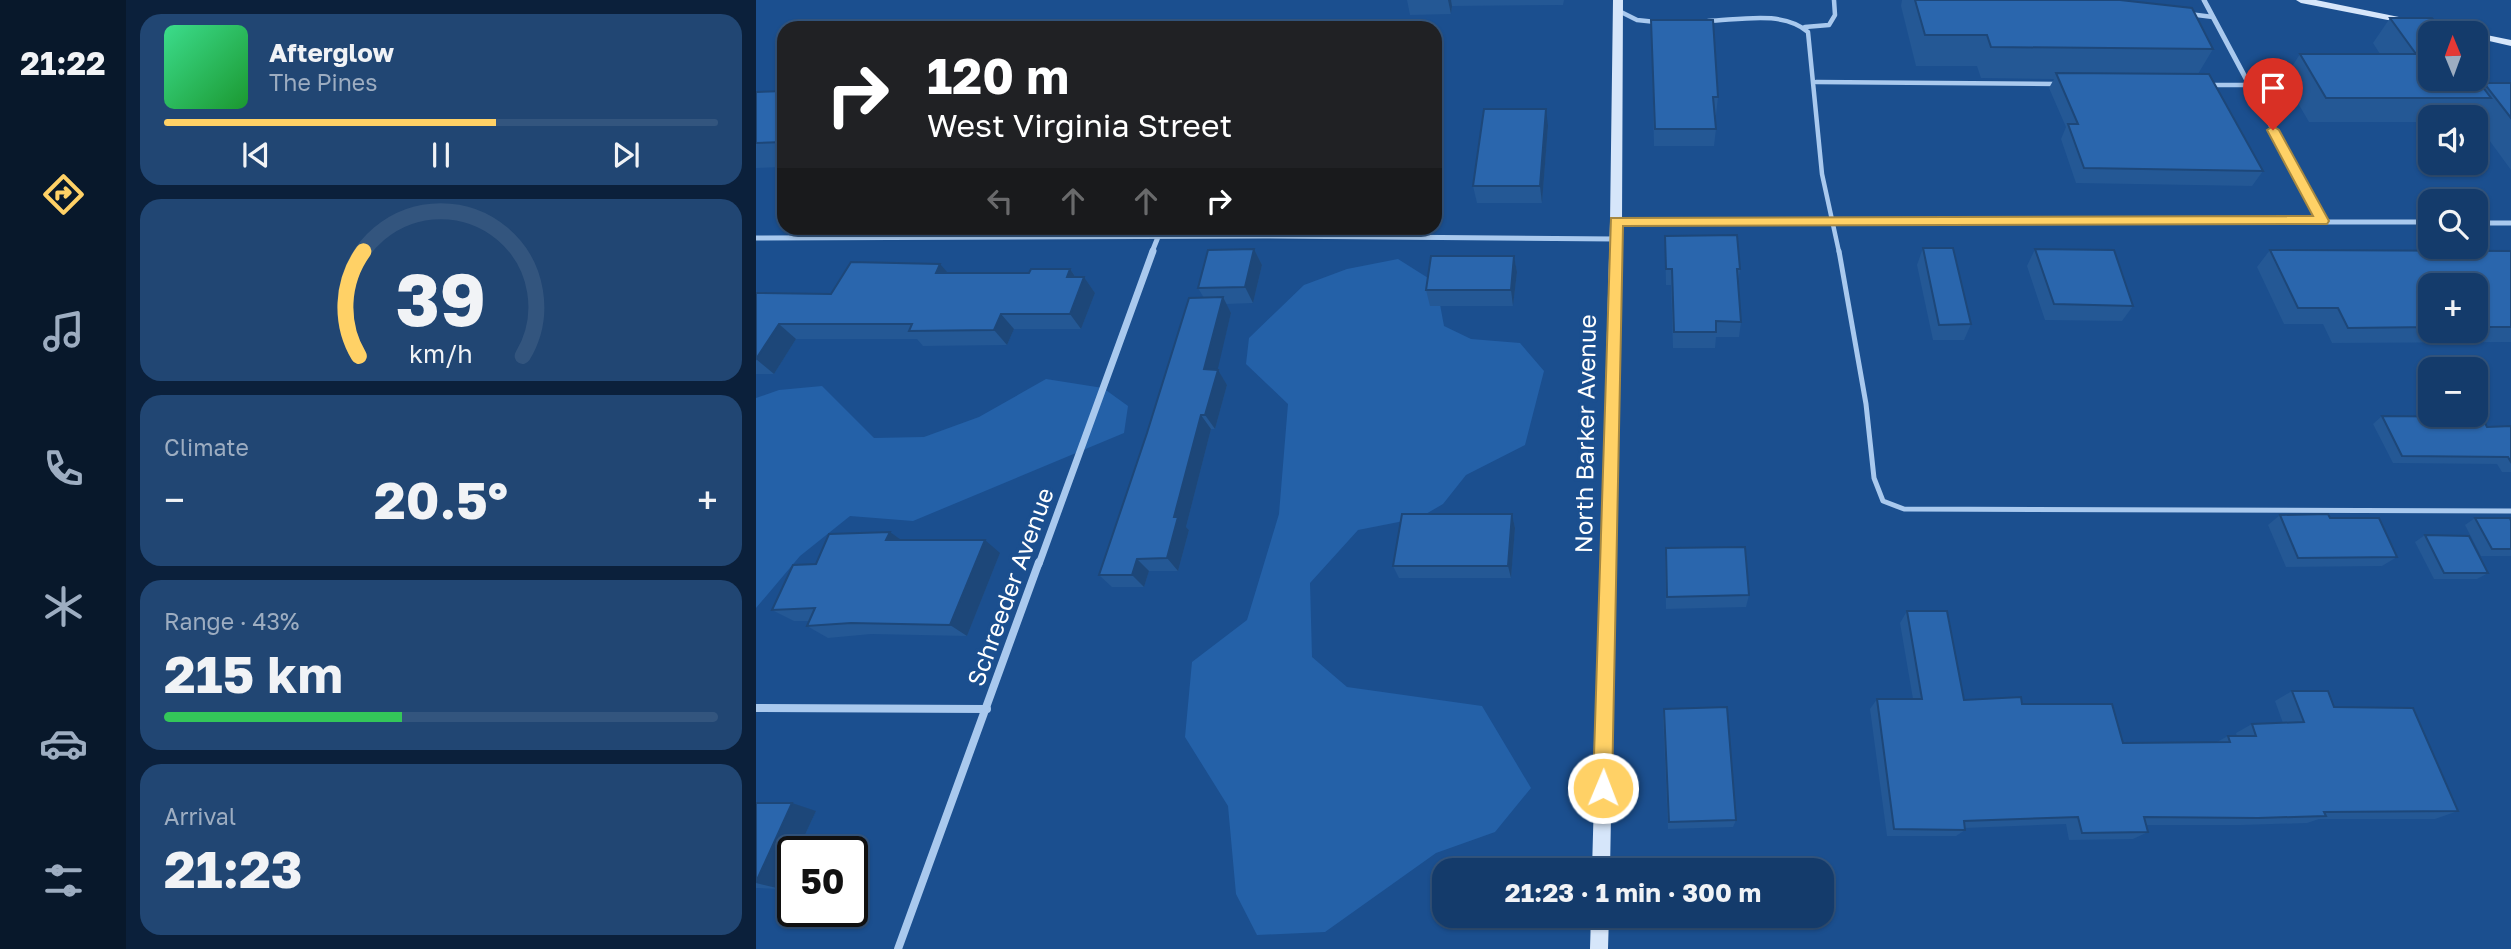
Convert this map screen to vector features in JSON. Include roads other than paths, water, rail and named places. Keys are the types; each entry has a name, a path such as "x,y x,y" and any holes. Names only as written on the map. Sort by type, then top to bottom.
{"main road":[{"path":"2301,0 2418,23"},
{"name":"North Barker Avenue","path":"1601,858 1616,222 1618,5"},
{"path":"2488,38 2511,43"},
{"path":"1599,949 1600,928"}],"street":[{"path":"2203,0 2322,221"},
{"path":"1616,222 2418,222"},
{"path":"2488,223 2511,223"},
{"name":"Schreeder Avenue","path":"898,949 1158,237"},
{"path":"756,238 1615,239"},
{"path":"756,708 987,709"}],"lane":[{"path":"1698,21 1790,20 1805,27 1829,25 1835,15 1834,0"},
{"path":"1618,5 1637,20 1659,22"},
{"path":"2187,14 2213,17"},
{"path":"1805,27 1816,82 1822,174 1830,221 1840,255 1867,414 1874,474 1881,498 1889,506 1904,509 2511,511"},
{"path":"1816,82 2067,84"},
{"path":"2207,85 2249,85"}]}
